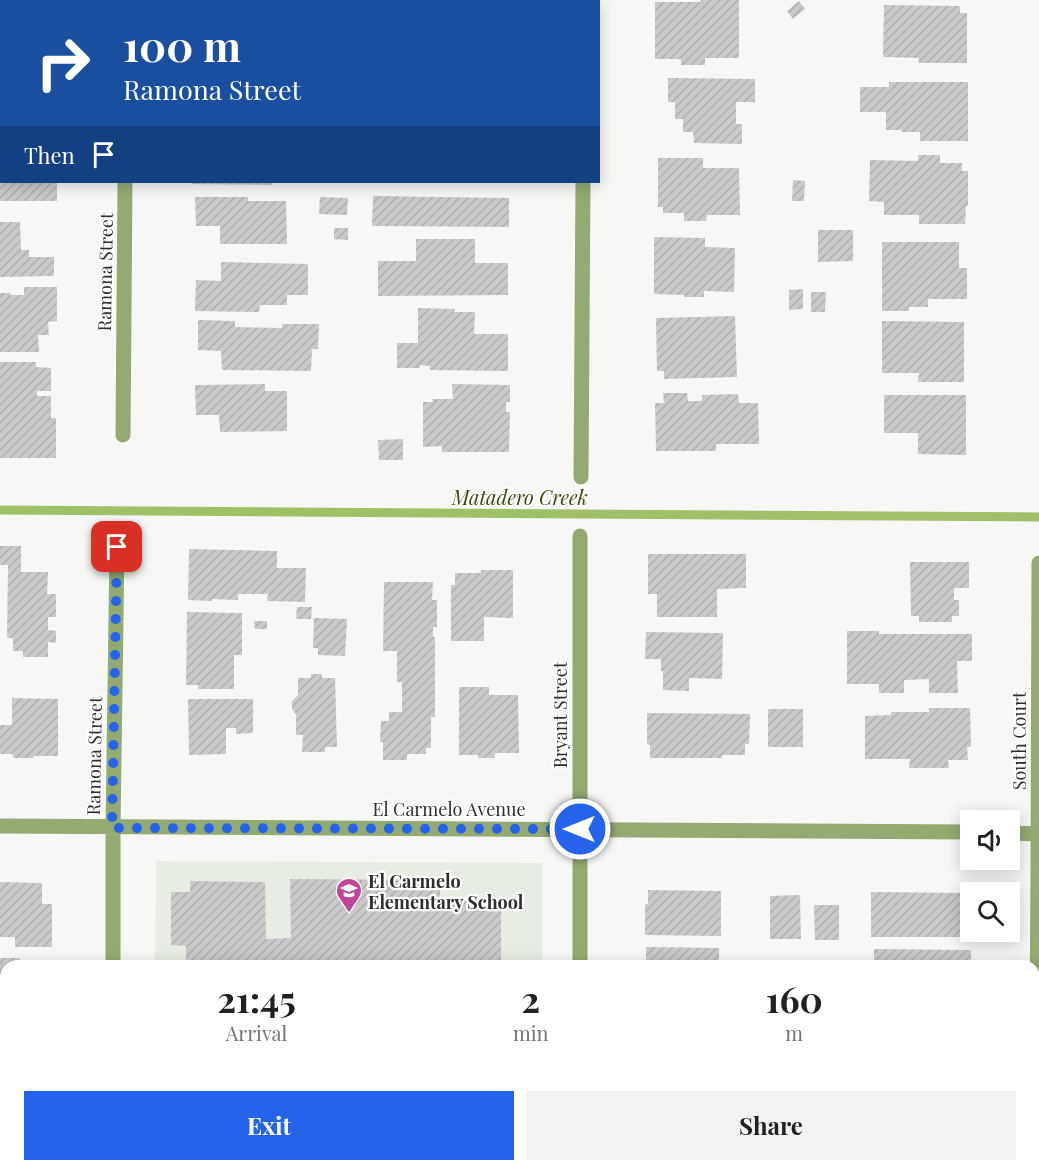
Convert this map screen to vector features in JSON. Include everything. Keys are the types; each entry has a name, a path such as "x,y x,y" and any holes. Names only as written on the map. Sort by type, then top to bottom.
{"street":[{"name":"Ramona Street","path":"123,435 125,183"},
{"path":"581,477 583,183"},
{"name":"Bryant Street","path":"580,536 580,960"},
{"name":"Ramona Street","path":"113,960 112,828 117,547"},
{"name":"South Court","path":"1038,960 1039,564"},
{"name":"El Carmelo Avenue","path":"0,826 960,832"},
{"path":"1020,833 1039,834"}],"shaded area":[{"name":"El Carmelo Elementary School","path":"156,861 542,863 542,960 155,960"}],"building":[{"path":"701,0 739,0 739,58 705,58 705,65 681,65 681,59 655,59 655,2 701,2"},
{"path":"799,1 805,9 793,19 787,11"},
{"path":"884,5 960,6 960,13 967,13 967,63 919,63 918,58 883,57"},
{"path":"668,78 755,79 755,102 736,102 736,124 742,124 742,144 694,143 693,132 683,132 683,119 675,119 675,102 668,102"},
{"path":"889,82 968,82 968,141 920,141 920,132 886,130 886,112 860,112 860,87 889,87"},
{"path":"918,155 940,155 940,163 962,163 962,171 968,171 968,206 966,206 965,224 919,224 919,215 884,215 884,202 869,201 870,160 918,161"},
{"path":"658,158 703,158 703,168 739,168 740,215 707,215 706,221 684,221 684,213 663,213 663,207 658,207"},
{"path":"793,180 805,181 804,201 792,201"},
{"path":"0,183 57,183 57,201 0,201"},
{"path":"272,183 272,185 192,184"},
{"path":"373,196 509,198 509,227 372,226"},
{"path":"195,197 248,197 248,201 286,201 287,244 220,244 220,226 196,226"},
{"path":"320,197 348,198 347,215 319,214"},
{"path":"0,222 20,222 21,250 29,250 29,257 54,257 54,276 0,277"},
{"path":"334,228 348,228 348,240 334,239"},
{"path":"818,230 853,230 853,261 818,262"},
{"path":"654,237 705,238 705,247 735,248 734,292 704,291 704,297 654,294"},
{"path":"416,239 475,239 475,263 508,263 508,295 378,296 378,261 416,261"},
{"path":"882,242 959,242 959,268 967,268 967,299 928,299 928,307 909,307 909,311 882,311"},
{"path":"221,262 308,264 308,295 287,295 287,305 260,305 259,312 195,311 196,280 221,281"},
{"path":"24,287 57,287 57,321 48,322 49,335 38,335 39,352 0,352 0,293 24,295"},
{"path":"803,289 803,309 789,310 789,290"},
{"path":"811,292 826,292 825,312 811,312"},
{"path":"418,308 475,312 474,334 508,334 508,371 430,370 430,366 420,365 420,368 397,368 397,343 418,343"},
{"path":"735,316 737,377 664,379 664,371 657,371 656,318"},
{"path":"198,320 235,321 235,327 282,328 282,324 319,324 318,349 312,349 311,371 222,370 221,351 198,350"},
{"path":"882,321 964,322 964,382 918,382 919,373 882,373"},
{"path":"0,362 36,362 36,367 51,368 51,391 37,391 37,396 51,396 51,418 56,418 56,458 0,458"},
{"path":"265,384 265,391 287,391 287,431 220,432 219,415 196,415 195,385"},
{"path":"452,384 510,385 510,402 506,402 506,412 510,412 509,452 442,452 442,446 423,447 423,402 433,402 432,399 453,399"},
{"path":"663,393 687,393 688,401 702,401 702,395 738,394 739,403 758,403 759,444 716,444 716,451 656,451 655,403 664,403"},
{"path":"884,395 966,395 966,455 918,454 918,433 884,433"},
{"path":"403,439 403,460 379,460 378,440"},
{"path":"0,546 21,546 21,572 48,572 47,594 56,594 56,617 48,617 48,630 56,631 56,643 48,642 48,657 23,657 23,651 13,651 13,638 7,638 8,565 0,565"},
{"path":"189,549 277,551 277,568 306,568 305,602 267,601 268,594 238,594 238,600 188,600"},
{"path":"648,554 746,554 746,588 717,589 717,617 657,617 657,594 648,594"},
{"path":"910,562 969,562 969,588 954,588 954,600 959,600 959,616 952,616 952,622 919,622 919,616 911,616"},
{"path":"481,570 513,570 513,618 484,617 484,641 451,641 451,585 455,585 455,573 481,573"},
{"path":"384,582 433,582 432,600 437,600 437,627 433,627 435,717 431,717 431,748 426,748 426,754 407,754 407,760 383,760 383,742 380,742 381,721 389,721 389,712 402,712 402,682 397,682 397,651 383,651"},
{"path":"297,607 312,607 311,619 296,619"},
{"path":"187,612 242,613 242,655 234,655 234,689 198,689 198,685 186,685"},
{"path":"314,618 347,619 345,656 318,655 318,648 313,648"},
{"path":"254,621 267,621 267,629 255,629"},
{"path":"847,631 879,631 879,634 972,634 972,661 957,661 958,693 929,693 929,679 904,680 904,693 879,693 879,684 847,684"},
{"path":"646,632 723,633 722,679 689,678 689,691 663,690 661,659 645,659"},
{"path":"311,674 322,674 322,678 335,678 337,747 325,747 325,752 302,752 303,735 296,735 296,714 292,709 292,701 298,695 298,678 311,678"},
{"path":"459,687 489,687 489,695 518,695 519,753 495,753 494,758 459,755"},
{"path":"12,698 58,699 58,756 13,758 13,754 0,754 0,725 12,725"},
{"path":"188,699 253,699 253,733 236,734 236,728 226,728 226,754 189,755"},
{"path":"929,708 970,708 971,747 967,747 968,760 948,760 949,768 909,768 910,759 865,759 865,716 891,715 891,712 929,712"},
{"path":"768,709 803,709 803,747 768,747"},
{"path":"647,713 750,714 749,744 745,744 745,755 722,755 722,758 650,758 650,745 647,744"},
{"path":"290,879 440,880 440,898 501,900 501,960 186,960 186,946 171,945 171,892 190,892 190,881 265,882 266,939 291,938"},
{"path":"0,882 42,883 42,904 52,904 52,947 15,947 15,937 0,937"},
{"path":"648,890 721,891 721,936 645,935 645,904 648,904"},
{"path":"871,892 960,893 960,937 871,937"},
{"path":"800,895 801,939 770,939 770,896"},
{"path":"814,905 839,905 839,940 815,940"},
{"path":"646,947 719,948 719,960 646,960"},
{"path":"874,949 971,950 971,960 874,960"},
{"path":"0,958 20,958 20,960 0,960"}],"waterway":[{"name":"Matadero Creek","path":"0,510 1039,517"}],"place":[{"name":"El Carmelo Elementary School","path":"349,914"}],"route":[{"path":"117,547 112,828 580,829"}]}
